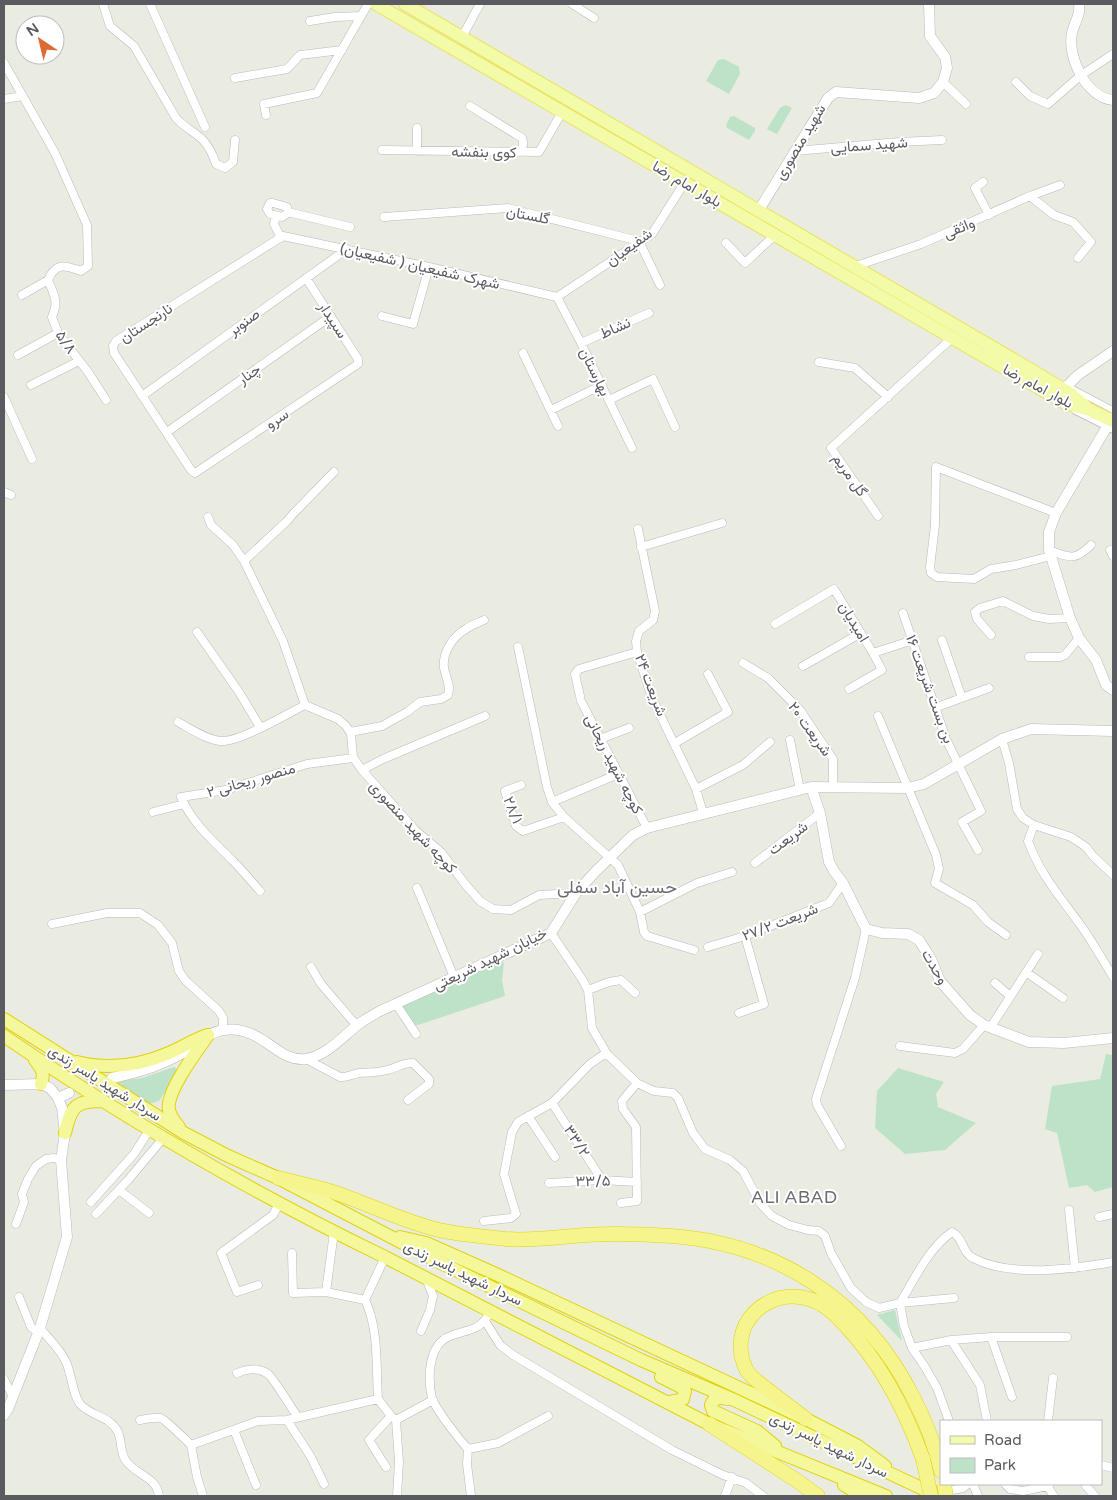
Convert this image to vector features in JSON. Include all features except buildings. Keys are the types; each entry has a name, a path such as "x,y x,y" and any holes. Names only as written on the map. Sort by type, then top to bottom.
{"highway":[{"name":"سردار شهید یاسر زندی","path":"4,1019 184,1133 228,1156 278,1178 382,1233 641,1360 732,1399 933,1495"},
{"path":"66,1059 92,1066 126,1066 146,1062 170,1053 193,1040 208,1035"},
{"path":"184,1133 171,1117 169,1103 189,1062 208,1035"},
{"name":"سردار شهید یاسر زندی","path":"4,1036 103,1101 150,1129 334,1232 426,1278 488,1316 582,1359 709,1424 886,1496"},
{"path":"31,1054 43,1069 44,1076 41,1084"},
{"path":"65,1133 68,1117 74,1109 80,1104 89,1101 103,1101"},
{"path":"278,1178 337,1194 436,1230 527,1240 586,1235 672,1236 712,1241 752,1252 786,1267 822,1288 854,1314 884,1348 910,1390 932,1439 940,1466"},
{"path":"382,1233 426,1243 806,1419 858,1446 906,1482"},
{"path":"806,1419 748,1372 740,1351 742,1333 749,1318 760,1306 774,1299 794,1296 812,1300 833,1312 858,1338 887,1378 900,1403 923,1459 933,1495"},
{"path":"641,1360 646,1370 681,1387 685,1391 683,1398 669,1402"},
{"path":"732,1399 718,1398 712,1402 713,1411 757,1431 786,1455"},
{"path":"709,1424 818,1496"},
{"path":"814,1466 862,1496"}],"main road":[{"name":"بلوار امام رضا","path":"376,4 685,182 950,339 1065,403 1090,410"},
{"name":"بلوار امام رضا","path":"405,4 1066,388 1090,410"},
{"path":"615,142 622,130"},
{"path":"698,190 705,178"},
{"path":"1090,410 1111,422"}],"street":[{"path":"103,4 110,26 134,46 176,118 184,127 202,139 212,153 216,164 225,168 233,162 235,140"},
{"path":"150,4 205,127"},
{"path":"266,115 264,104 317,93 368,4"},
{"path":"462,37 480,4"},
{"path":"572,4 594,18"},
{"path":"929,4 930,36 945,57 947,68 943,82 966,104"},
{"path":"1079,4 1080,11 1072,34 1072,54 1080,76 1092,90 1108,100 1113,100"},
{"path":"310,21 361,16"},
{"path":"235,78 287,69 300,55 342,50"},
{"path":"1016,82 1030,96 1048,104 1080,76 1113,54"},
{"path":"4,63 55,153 88,225 88,266 81,271 66,266 56,267 51,272 48,280 22,294"},
{"name":"شهید منصوری","path":"759,210 828,98 836,92 919,98 934,92 943,82"},
{"path":"4,99 22,96"},
{"path":"470,106 522,138 524,143 522,150 518,152"},
{"name":"کوی بنفشه","path":"382,150 539,152 562,112"},
{"path":"417,128 417,151"},
{"name":"شهید سمایی","path":"795,150 942,140"},
{"name":"شفیعیان","path":"557,297 652,234 685,182"},
{"path":"982,182 975,188 989,215"},
{"name":"واثقی","path":"856,266 921,244 1030,196 1060,185"},
{"path":"1030,196 1054,215 1073,222 1091,242 1078,258"},
{"path":"270,203 287,207 288,212 284,217 276,216 268,213 266,209 270,203"},
{"name":"گلستان","path":"384,217 508,208 639,241"},
{"path":"288,212 350,227"},
{"path":"276,216 274,224 282,237"},
{"path":"726,243 745,263 775,235"},
{"name":"شهرک شفیعیان ( شفیعیان)","path":"282,237 347,249 557,297"},
{"name":"نارنجستان","path":"195,473 114,353 113,346 116,342 282,237"},
{"path":"639,241 660,284"},
{"name":"صنوبر","path":"142,396 347,249"},
{"path":"382,316 413,324 429,267"},
{"name":"سپیدار","path":"306,278 358,359 358,364"},
{"name":"۵/۸","path":"48,280 57,301 52,317 58,333 106,400"},
{"name":"بهارستان","path":"557,297 632,448"},
{"name":"نشاط","path":"581,343 649,313"},
{"name":"چنار","path":"167,432 331,316"},
{"path":"18,355 58,333"},
{"path":"819,362 855,368 888,397 950,339 1041,393 1111,422"},
{"path":"1066,388 1078,375 1113,351"},
{"path":"523,353 558,426"},
{"path":"31,385 79,361"},
{"name":"سرو","path":"195,473 358,364"},
{"path":"1032,364 1111,422"},
{"path":"609,400 653,379 675,427"},
{"path":"550,410 602,385"},
{"path":"4,397 32,459"},
{"name":"گل مریم","path":"878,516 831,448 888,397"},
{"path":"1111,422 1056,513 1049,532 1050,553 1070,618 1080,638 1096,660 1106,685 1113,690"},
{"path":"1056,513 936,467 935,525 931,573 937,577 974,579 992,569 1016,565 1050,553 1072,557 1082,555 1091,545"},
{"path":"244,561 287,521 334,472"},
{"path":"208,517 211,526 233,545 244,561 283,641 305,705 338,719 350,732 382,726 407,712 420,702 440,700 448,695 450,688 444,666 444,656 453,641 465,629 484,620"},
{"path":"641,547 722,523"},
{"name":"شریعت ۲۴","path":"638,529 655,611 653,620 639,631 636,641 637,652 652,698 696,789 703,813"},
{"name":"امیدیان","path":"775,624 834,589 873,653 913,640"},
{"path":"991,635 978,619 975,612 980,608 1004,602 1034,616 1049,619 1070,618"},
{"name":"بن بست شریعت ۱۶","path":"903,613 937,707 946,739 981,811 962,822 978,850"},
{"path":"197,632 239,692 260,727"},
{"path":"803,666 861,633"},
{"path":"1029,657 1060,657 1065,655 1080,638"},
{"path":"942,640 962,698"},
{"path":"518,646 545,778 552,802 564,817 618,865 640,912 644,932 647,936 694,950"},
{"name":"کوچه شهید ریحانی","path":"637,652 579,670 575,674 581,698 600,739 647,828"},
{"path":"849,689 882,670 873,653"},
{"name":"شریعت ۲۰","path":"743,663 768,678 800,710 832,759 833,787"},
{"path":"675,743 728,712 708,674"},
{"path":"937,707 989,688"},
{"path":"178,722 204,736 221,741 238,737 305,705"},
{"path":"362,770 383,759 485,716"},
{"path":"878,716 936,856 940,870 935,883 973,905 988,922 1006,936"},
{"path":"600,739 629,728"},
{"name":"خیابان شهید شریعتی","path":"306,1059 333,1047 357,1026 396,1004 551,933 576,893 610,856 633,835 647,828 811,788 907,788 924,784 1002,739 1031,730 1113,731"},
{"name":"کوچه شهید منصوری","path":"350,732 354,758 362,770 415,830 441,852 480,901 492,909 512,910 539,895 576,893"},
{"path":"1002,739 1009,763 1017,809 1023,818 1034,825 1071,837 1086,847 1113,875"},
{"path":"790,740 800,790"},
{"path":"696,789 743,765 770,742"},
{"name":"منصور ریحانی ۲","path":"260,891 234,862 206,836 184,804 182,797 226,790 307,764 354,758"},
{"path":"552,802 618,774"},
{"name":"۲۸/۱","path":"521,785 504,791 516,826 523,831 564,817"},
{"path":"811,788 820,813 829,862 843,883 866,929 855,978 816,1099 817,1105 841,1146"},
{"path":"153,812 184,804"},
{"name":"شریعت","path":"755,863 820,813"},
{"path":"1034,825 1028,841 1032,854 1054,892 1082,928 1113,977"},
{"path":"640,912 697,883 732,872"},
{"name":"شریعت ۲۷/۲","path":"708,947 744,936 830,903 843,883"},
{"path":"417,888 454,977"},
{"path":"52,924 107,913 140,913 158,925 172,944 176,953 179,971 185,980 219,1011 223,1030"},
{"name":"وحدت","path":"866,929 882,933 908,934 919,940 931,959 940,981 970,1014 987,1027 1029,1042 1064,1043 1113,1038"},
{"path":"551,933 588,990 592,1028 606,1053 637,1083 654,1092 673,1093 678,1098 693,1133 705,1150 730,1160 744,1170 760,1203 772,1216 789,1225 819,1231 825,1236 831,1253 851,1288 866,1302 879,1308 900,1303 954,1298"},
{"path":"738,1013 764,1004 744,936"},
{"path":"900,1046 955,1053 963,1049 987,1027 1038,954"},
{"path":"311,967 321,984 357,1026"},
{"path":"1026,972 1064,998"},
{"path":"588,990 609,982 621,980 636,993"},
{"path":"995,983 1010,996"},
{"path":"396,1004 416,1034"},
{"path":"112,1078 168,1062 192,1048 208,1035 223,1030 240,1030 263,1040 284,1055 292,1058 306,1059 340,1077 346,1078 358,1073 370,1074 389,1070 403,1063 413,1063 429,1079 429,1084 408,1100"},
{"path":"484,1221 511,1218 516,1214 504,1174 512,1132 518,1122 552,1103 590,1064 606,1053"},
{"path":"621,1203 637,1200 636,1127 623,1109 622,1101 637,1083"},
{"path":"4,1085 41,1084 50,1088 58,1098 64,1117 65,1133 61,1160 67,1237 40,1331 13,1398 4,1415"},
{"path":"58,1098 70,1093"},
{"name":"۳۳/۲","path":"552,1103 602,1180"},
{"path":"528,1116 554,1157"},
{"path":"91,1202 134,1154 150,1129"},
{"path":"96,1214 164,1137"},
{"path":"16,1224 24,1202 22,1194 36,1166 46,1159 54,1158 61,1160"},
{"name":"۳۳/۵","path":"549,1183 602,1180 637,1182"},
{"path":"119,1190 149,1213"},
{"path":"258,1284 237,1292 222,1253 273,1215 280,1202"},
{"path":"1069,1210 1075,1268"},
{"path":"1098,1217 1113,1214"},
{"path":"326,1292 334,1232"},
{"path":"949,1420 937,1388 926,1367 912,1348 904,1326 900,1303 931,1252 942,1239 952,1232 958,1235 970,1257 1001,1267 1044,1270 1075,1268 1113,1262"},
{"path":"292,1253 292,1293 326,1292 365,1300"},
{"path":"365,1300 385,1256"},
{"path":"421,1331 430,1310 433,1296 426,1278"},
{"path":"19,1297 31,1327 40,1331 65,1360 81,1405 96,1416 104,1418 112,1425 118,1432 127,1463 156,1484 159,1496"},
{"path":"365,1300 370,1310 373,1326 378,1399 393,1418 399,1462 397,1496"},
{"path":"471,1496 467,1464 468,1449 456,1436 433,1400 430,1378 431,1358 444,1340 479,1326 488,1316 500,1345 513,1355 672,1450 723,1475 746,1483 763,1496"},
{"path":"912,1348 951,1340 991,1337 1068,1337"},
{"path":"991,1337 1012,1397"},
{"path":"951,1340 980,1385 986,1406 987,1420"},
{"path":"237,1373 260,1370 268,1374 298,1417"},
{"path":"1048,1420 1053,1378"},
{"path":"4,1379 13,1398"},
{"path":"191,1445 258,1421 288,1420 378,1399"},
{"path":"386,1467 369,1440 393,1418 433,1400"},
{"path":"468,1449 498,1442 548,1416"},
{"path":"140,1420 165,1419 191,1445 197,1477 204,1496"},
{"path":"288,1420 311,1457 324,1484"},
{"path":"234,1430 256,1485"},
{"path":"725,1496 732,1477"},
{"path":"933,1495 963,1488 967,1485"},
{"path":"1006,1485 1010,1489 1023,1491 1048,1485 1054,1496"},
{"path":"1086,1486 1095,1496"}],"green space":[{"path":"724,59 739,67 740,74 729,94 706,81 718,60"},
{"path":"786,105 792,108 777,134 767,129 780,108"},
{"path":"734,116 755,128 749,140 727,128 726,125 730,117"},
{"path":"500,960 504,963 502,980 505,996 415,1026 401,1004"},
{"path":"1106,1054 1113,1055 1113,1187 1095,1192 1087,1185 1069,1188 1057,1133 1045,1129 1052,1086 1100,1079"},
{"path":"174,1067 178,1072 159,1101 149,1104 117,1085 118,1081 142,1078"},
{"path":"898,1068 944,1082 936,1094 938,1107 976,1123 945,1150 905,1154 875,1128 877,1091"},
{"path":"895,1310 902,1341 877,1315"}],"district":[{"name":"حسین آباد سفلی","path":"617,887"},
{"name":"ALI ABAD","path":"794,1197"}]}
